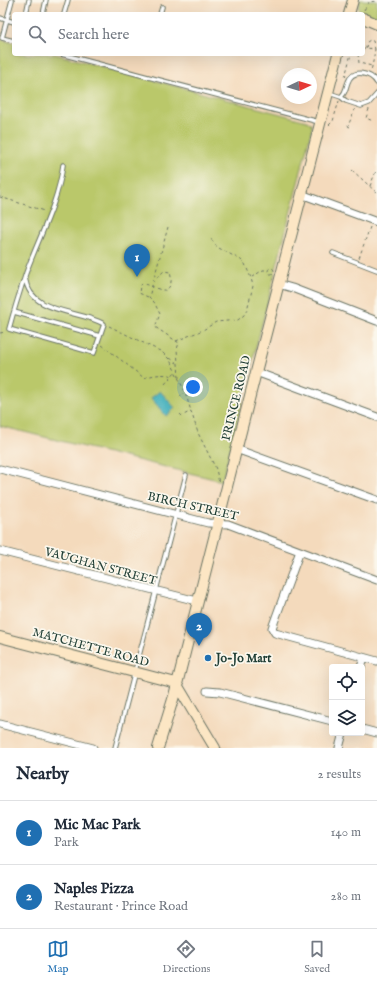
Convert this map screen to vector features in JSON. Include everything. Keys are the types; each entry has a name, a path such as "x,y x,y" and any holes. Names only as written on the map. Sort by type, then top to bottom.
{"street":[{"path":"350,12 353,0"},
{"path":"365,16 377,24"},
{"name":"PRINCE ROAD","path":"158,748 170,710 337,56"},
{"path":"301,194 374,224"},
{"path":"278,284 377,321"},
{"path":"256,372 377,417"},
{"path":"236,449 377,500"},
{"name":"BIRCH STREET","path":"0,469 208,523 228,524 377,580"},
{"name":"VAUGHAN STREET","path":"0,551 197,602"},
{"path":"300,551 274,620 272,628 275,633 377,661"},
{"name":"MATCHETTE ROAD","path":"0,637 176,683"},
{"path":"362,664 364,658"},
{"path":"176,683 215,748"},
{"path":"207,691 220,692 329,720"},
{"path":"170,710 175,706 182,705 189,707 194,712"},
{"path":"0,724 93,748"},
{"path":"365,730 377,733"},
{"path":"339,748 342,736"}],"lane":[{"path":"12,0 1,38 12,41"},
{"path":"26,12 29,0"},
{"path":"43,12 46,0"},
{"path":"65,12 68,0"},
{"path":"160,12 162,6"},
{"path":"0,18 12,21"},
{"path":"71,56 320,122"},
{"path":"342,97 346,92 348,81 354,75 361,73 369,75 377,83"},
{"path":"328,93 342,97 346,102 361,106 369,103 377,94"},
{"path":"24,278 29,291 39,302 53,308 91,318 104,324 94,353 10,329 24,278 50,212 62,176 63,165"},
{"path":"333,252 377,270"},
{"path":"14,312 100,336"},
{"path":"116,748 186,475"}],"path":[{"path":"364,12 369,2 377,1"},
{"path":"370,73 376,49 373,41 370,40 367,42 366,48 376,49"},
{"path":"358,56 358,63 372,66"},
{"path":"373,62 377,63"},
{"path":"371,104 366,118 373,121"},
{"path":"350,127 348,126 356,106"},
{"path":"352,170 377,193"},
{"path":"369,186 376,171"},
{"path":"0,197 50,212"},
{"path":"357,262 374,224"},
{"path":"149,297 168,227"},
{"path":"176,341 200,332 216,322 234,321 243,317 246,312 252,294 252,278 242,261 217,247 211,239"},
{"path":"252,278 263,270 268,270"},
{"path":"153,281 164,271 170,272 171,281 169,288 163,290 143,283 139,288 139,293 149,297 154,302 160,314 155,327 179,343 177,349 179,380"},
{"path":"104,324 162,352 168,358 185,392 201,441 216,469 219,483"},
{"path":"97,344 104,346 144,378 152,375 157,376 168,374 173,376"},
{"path":"168,358 178,363"},
{"path":"165,384 176,372"},
{"path":"179,397 185,392"},
{"path":"180,414 182,416 191,411"}],"green space":[{"path":"360,0 377,0 377,18 359,10 358,7"},
{"path":"0,39 12,42 12,56 63,56 307,121 311,124 312,128 222,481 0,426"}],"water":[{"path":"160,391 175,408 166,416 151,398"}],"place":[{"name":"Mic Mac Park","path":"137,277"},
{"name":"Naples Pizza","path":"199,646"},
{"name":"Jo-Jo Mart","path":"208,658"}]}
